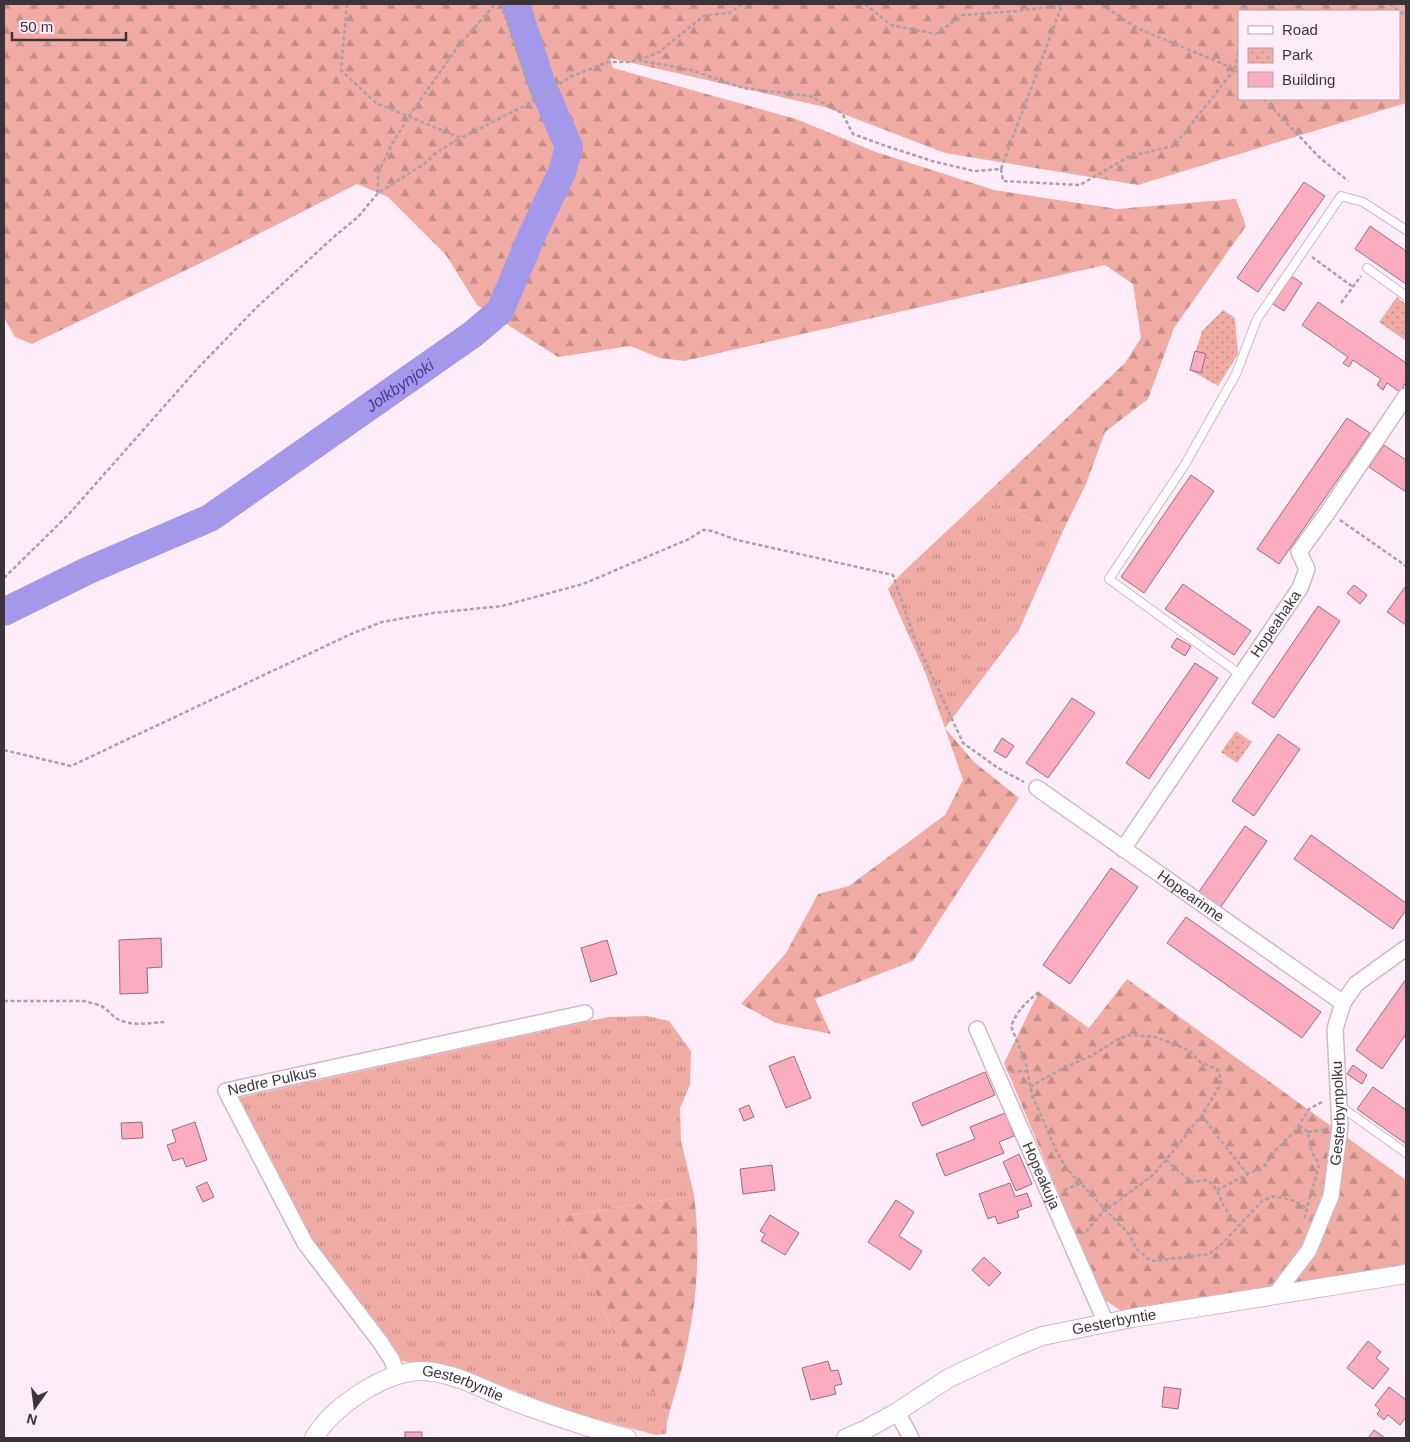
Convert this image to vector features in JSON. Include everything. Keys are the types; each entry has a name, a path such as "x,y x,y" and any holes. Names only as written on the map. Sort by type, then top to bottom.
{"street":[{"name":"Hopeahaka","path":"1123,849 1300,588 1307,569 1298,552 1404,405"},
{"name":"Hopearinne","path":"1037,788 1343,1004"},
{"name":"Gesterbynpolku","path":"1275,1295 1309,1250 1331,1196 1340,1127 1335,1029 1343,1004 1356,984 1406,948"},
{"name":"Nedre Pulkus","path":"397,1375 392,1360 381,1343 305,1243 226,1091 585,1013"},
{"name":"Hopeakuja","path":"977,1029 1106,1323"},
{"name":"Gesterbyntie","path":"846,1438 865,1430 897,1412 950,1378 1042,1336 1106,1323 1406,1274"},
{"name":"Gesterbyntie","path":"314,1438 318,1431 335,1414 374,1385 397,1375 425,1371 443,1374 516,1403 582,1426 627,1438"},
{"path":"897,1412 912,1438"}],"lane":[{"path":"1241,675 1109,579 1184,466 1236,374 1256,318 1341,196 1363,202 1406,230"},
{"path":"1367,268 1406,296"},
{"path":"1338,1105 1406,1153"}],"path":[{"path":"347,4 341,70 376,103 460,138"},
{"path":"378,193 378,173 408,116 457,48 495,4"},
{"path":"501,4 534,101"},
{"path":"4,578 70,514 198,368 264,301 358,217 378,193 424,164 437,152 460,138 480,130 491,122 534,101 570,77 608,62 628,62 659,52 705,15 729,13 742,4"},
{"path":"864,4 891,25 936,34 963,15 1016,11 1068,4"},
{"path":"1061,4 1001,169 1003,181 1080,185 1130,156 1174,146 1235,69 1238,53"},
{"path":"1101,4 1137,28 1235,69 1238,72"},
{"path":"1390,4 1398,10"},
{"path":"638,60 691,70 743,88 810,96 842,114 853,134 883,146 974,171 1001,169"},
{"path":"1265,100 1319,157 1348,181"},
{"path":"1304,251 1353,287"},
{"path":"1341,303 1367,268"},
{"path":"1328,512 1406,566"},
{"path":"4,750 71,766 351,634 382,622 433,613 502,606 583,584 689,539 703,530 893,576 914,637 964,743 998,768 1037,788"},
{"path":"1039,992 1018,1012 1011,1026 1026,1064 1032,1095 1066,1168 1129,1234 1136,1248 1148,1260 1154,1261 1209,1254 1220,1246 1262,1200 1274,1196 1296,1201 1306,1208"},
{"path":"4,1001 84,1001 95,1003 113,1016 126,1022 142,1024 164,1022"},
{"path":"1030,1087 1063,1068 1091,1056 1120,1038 1130,1035 1155,1037 1190,1051 1200,1062 1218,1070 1221,1079 1219,1087 1202,1115 1153,1175 1105,1209 1085,1233 1066,1232"},
{"path":"1217,1190 1264,1166 1299,1126 1309,1109 1322,1102 1338,1105"},
{"path":"1202,1115 1248,1175"},
{"path":"1299,1126 1308,1132 1312,1152 1319,1164 1303,1223"},
{"path":"1166,1160 1191,1182 1208,1180 1217,1190 1224,1207 1238,1225"},
{"path":"1050,1195 1081,1183"}],"green space":[{"path":"4,4 1406,4 1406,103 1138,185 945,153 825,107 610,58 613,68 796,119 876,152 994,190 1117,209 1236,199 1246,226 1174,328 1148,399 1105,432 1086,484 1063,531 1045,526 983,497 1125,363 1141,338 1133,284 1105,265 684,361 660,358 630,346 558,357 477,305 446,255 388,197 357,184 209,259 32,344 15,337 4,318"},
{"path":"1397,297 1406,304 1406,341 1379,322"},
{"path":"1223,310 1235,318 1238,354 1218,386 1190,370 1202,331"},
{"path":"983,497 1045,526 1063,531 1019,630 945,728 925,672 888,589 901,574"},
{"path":"945,728 974,762 1019,798 913,961 815,999 831,1034 776,1023 741,1004 786,953 818,894 849,886 945,815 963,780"},
{"path":"1236,731 1252,742 1237,763 1221,752"},
{"path":"1127,979 1406,1180 1406,1264 1123,1312 1103,1299 1004,1063 1039,992 1089,1028"},
{"path":"647,1016 669,1021 691,1051 690,1085 680,1108 681,1141 694,1195 559,1217 573,1241 630,1370 664,1403 667,1422 666,1434 656,1435 571,1412 466,1372 402,1361 319,1250 270,1163 238,1098 608,1017"},
{"path":"694,1195 697,1231 697,1268 694,1304 684,1361 667,1422 664,1403 630,1370 573,1241 559,1217"}],"building":[{"path":"1304,182 1325,196 1258,292 1237,278"},
{"path":"1370,226 1406,251 1406,284 1355,249"},
{"path":"1291,276 1302,283 1284,311 1273,304"},
{"path":"1318,302 1406,363 1406,382 1400,392 1387,383 1383,390 1377,385 1381,379 1353,360 1349,367 1343,363 1348,357 1302,325"},
{"path":"1195,351 1206,354 1201,373 1190,370"},
{"path":"1347,418 1370,433 1279,564 1257,549"},
{"path":"1384,445 1406,460 1406,492 1369,467"},
{"path":"1191,475 1214,491 1144,593 1121,577"},
{"path":"1183,584 1251,631 1234,655 1165,609"},
{"path":"1354,585 1367,595 1360,604 1347,593"},
{"path":"1406,588 1406,625 1387,612"},
{"path":"1318,606 1340,621 1274,718 1252,703"},
{"path":"1177,638 1191,646 1185,656 1171,647"},
{"path":"1195,663 1218,678 1149,779 1126,763"},
{"path":"1072,698 1095,713 1048,778 1026,763"},
{"path":"1278,734 1300,749 1254,816 1232,801"},
{"path":"1002,738 1014,746 1006,758 994,751"},
{"path":"1245,826 1267,841 1220,908 1198,893"},
{"path":"1311,835 1406,903 1406,910 1393,929 1294,859"},
{"path":"1111,868 1138,887 1070,984 1043,965"},
{"path":"1186,917 1321,1012 1302,1038 1167,943"},
{"path":"161,938 162,967 147,968 148,993 120,994 119,940"},
{"path":"607,940 617,974 591,982 581,948"},
{"path":"1406,979 1406,1034 1382,1069 1356,1050"},
{"path":"794,1056 811,1098 786,1108 769,1066"},
{"path":"1353,1065 1367,1075 1362,1084 1347,1074"},
{"path":"985,1072 995,1095 922,1126 912,1103"},
{"path":"1373,1087 1406,1110 1406,1144 1357,1109"},
{"path":"749,1105 754,1117 744,1121 739,1109"},
{"path":"1005,1113 1014,1136 999,1142 1004,1153 945,1176 936,1154 975,1139 970,1127"},
{"path":"142,1122 143,1138 122,1139 121,1123"},
{"path":"195,1122 207,1160 186,1167 183,1158 173,1161 167,1145 176,1142 172,1130"},
{"path":"1019,1154 1032,1184 1016,1191 1003,1162"},
{"path":"772,1165 775,1190 743,1194 740,1169"},
{"path":"207,1182 214,1197 203,1202 196,1187"},
{"path":"1010,1183 1015,1197 1027,1193 1032,1206 1017,1211 1019,1217 998,1224 995,1216 988,1219 979,1194"},
{"path":"896,1200 914,1212 899,1236 922,1251 910,1270 868,1242"},
{"path":"770,1215 799,1233 785,1255 761,1241 765,1234 760,1231"},
{"path":"984,1257 1001,1273 989,1286 972,1270"},
{"path":"1368,1341 1381,1352 1376,1358 1389,1369 1373,1389 1347,1368"},
{"path":"828,1361 831,1371 838,1370 842,1384 834,1386 836,1394 811,1400 802,1368"},
{"path":"1164,1387 1181,1389 1178,1409 1162,1407"},
{"path":"1389,1387 1406,1400 1406,1417 1400,1425 1388,1415 1384,1420 1377,1414 1380,1410 1375,1405"},
{"path":"1374,1430 1385,1438 1368,1438"},
{"path":"405,1432 422,1432 422,1438 405,1438"}],"waterway":[{"name":"Jolkbynjoki","path":"4,612 89,570 210,518 473,334 500,311 533,233 562,172 569,147 541,82 516,4"}]}
